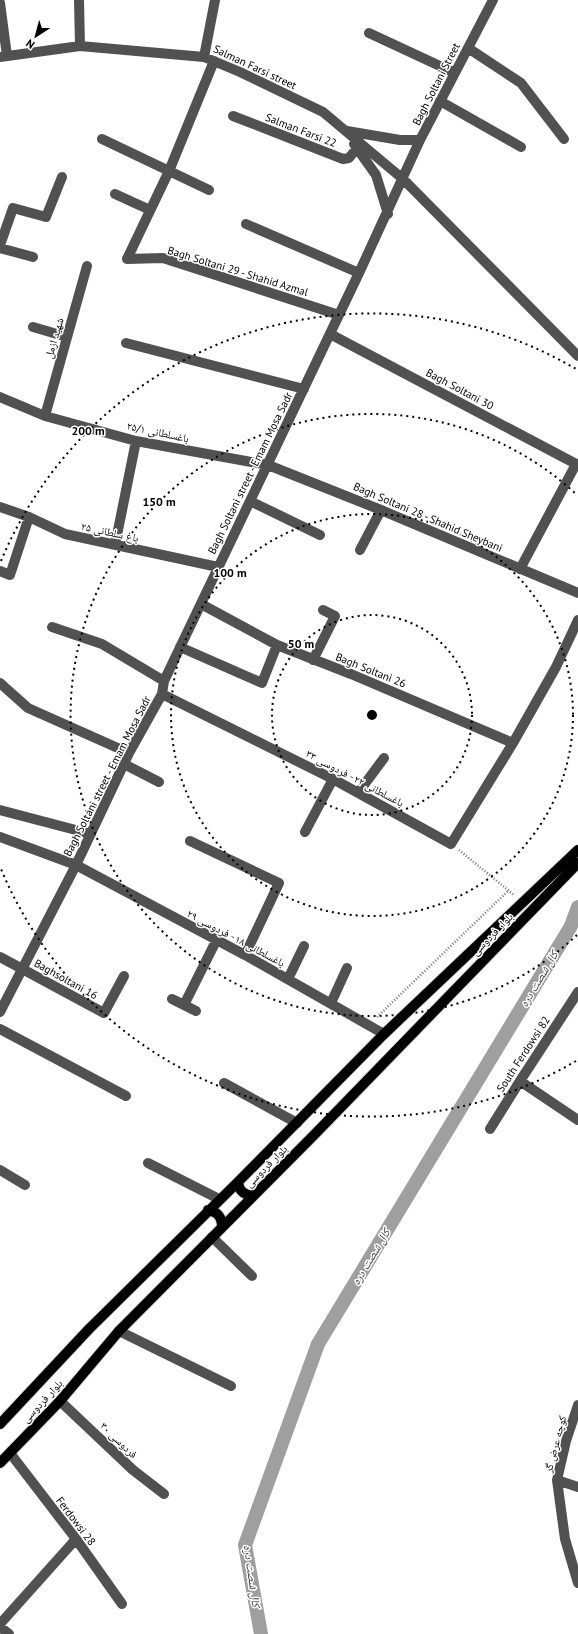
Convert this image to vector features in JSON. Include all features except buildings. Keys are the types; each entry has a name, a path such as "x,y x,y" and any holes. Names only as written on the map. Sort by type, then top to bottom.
{"main road":[{"name":"بلوار فردوسی","path":"0,1424 88,1329 238,1182 384,1034 578,850"},
{"name":"بلوار فردوسی","path":"0,1463 60,1401 119,1331 315,1134 578,864"},
{"path":"238,1182 242,1193 253,1196"},
{"path":"208,1210 214,1211 219,1215 222,1221 222,1227"}],"street":[{"path":"79,0 80,46"},
{"path":"204,57 215,0"},
{"name":"Bagh Soltani Street","path":"403,179 420,140 493,0"},
{"path":"0,3 4,56"},
{"path":"369,33 455,73"},
{"name":"Salman Farsi street","path":"4,56 80,46 204,57 240,72 323,112 403,179 578,356"},
{"path":"468,48 521,83 564,139"},
{"path":"115,194 150,210 169,172 214,61"},
{"path":"440,102 521,147"},
{"name":"Salman Farsi 22","path":"233,116 343,159 349,158 357,148"},
{"path":"345,130 400,140 420,140"},
{"path":"345,130 376,175 388,214"},
{"path":"102,139 209,190"},
{"path":"0,245 12,208 46,217 62,177"},
{"name":"Bagh Soltani street - Emam Mosa Sadr","path":"0,1012 76,865 129,754 162,694 164,681 388,214 403,179"},
{"name":"Bagh Soltani 29 - Shahid Azmal","path":"150,210 127,259 163,258 339,315"},
{"path":"246,224 359,273"},
{"path":"0,248 33,257"},
{"name":"شهید ازمل","path":"45,416 87,266"},
{"path":"33,327 67,337"},
{"name":"Bagh Soltani 30","path":"330,334 577,464"},
{"path":"126,343 304,388"},
{"name":"باغسلطانی ۲۵/۱","path":"0,397 45,416 136,441 268,465"},
{"path":"115,545 136,441"},
{"path":"520,569 577,464"},
{"name":"Bagh Soltani 28 - Shahid Sheybani","path":"268,465 578,593"},
{"path":"250,501 320,535"},
{"name":"باغ سلطانی ۲۵","path":"0,508 29,517 65,534 218,567"},
{"path":"360,550 380,510"},
{"path":"0,571 10,575 29,517"},
{"name":"Bagh Soltani 26","path":"201,604 277,645 351,674 514,743"},
{"path":"313,660 335,616 323,610"},
{"path":"451,844 514,743 556,667 578,620"},
{"path":"52,627 102,644 164,681"},
{"path":"180,647 262,683 277,645"},
{"path":"0,683 28,708 129,754"},
{"name":"باغسلطانی ۲۲ - فردوسی ۳۳","path":"162,694 333,779 451,844"},
{"path":"358,793 384,758"},
{"path":"124,764 159,782"},
{"path":"305,832 333,779"},
{"path":"0,810 90,834"},
{"name":"باغسلطانی ۱۸ - فردوسی ۲۹","path":"0,837 76,865 216,941 245,955 384,1034"},
{"path":"190,842 279,883 245,955"},
{"path":"184,1005 216,941"},
{"path":"288,979 304,946"},
{"path":"0,957 22,969"},
{"path":"331,1003 348,968"},
{"name":"Baghsoltani 16","path":"22,969 104,1013 124,976"},
{"name":"South Ferdowsi 82","path":"490,1129 578,992"},
{"path":"172,999 196,1011"},
{"path":"0,1029 126,1096"},
{"path":"520,1081 578,1120"},
{"path":"224,1083 296,1122"},
{"path":"148,1163 219,1199"},
{"path":"0,1170 25,1185"},
{"path":"212,1238 252,1276"},
{"path":"119,1331 232,1386"},
{"name":"فردوسی ۳۰","path":"60,1401 133,1470 164,1494"},
{"name":"کوچه عرض گر","path":"578,1405 566,1441 557,1480 565,1539 578,1583"},
{"name":"Ferdowsi 28","path":"10,1453 76,1539 122,1604"},
{"path":"557,1480 578,1487"},
{"path":"0,1624 76,1539"},
{"path":"0,1627 10,1634"}],"path":[{"path":"451,844 524,902"},
{"path":"369,1025 509,890"}],"waterway":[{"name":"کال شصت دره","path":"261,1634 245,1545 318,1344 571,926 578,907"}]}
